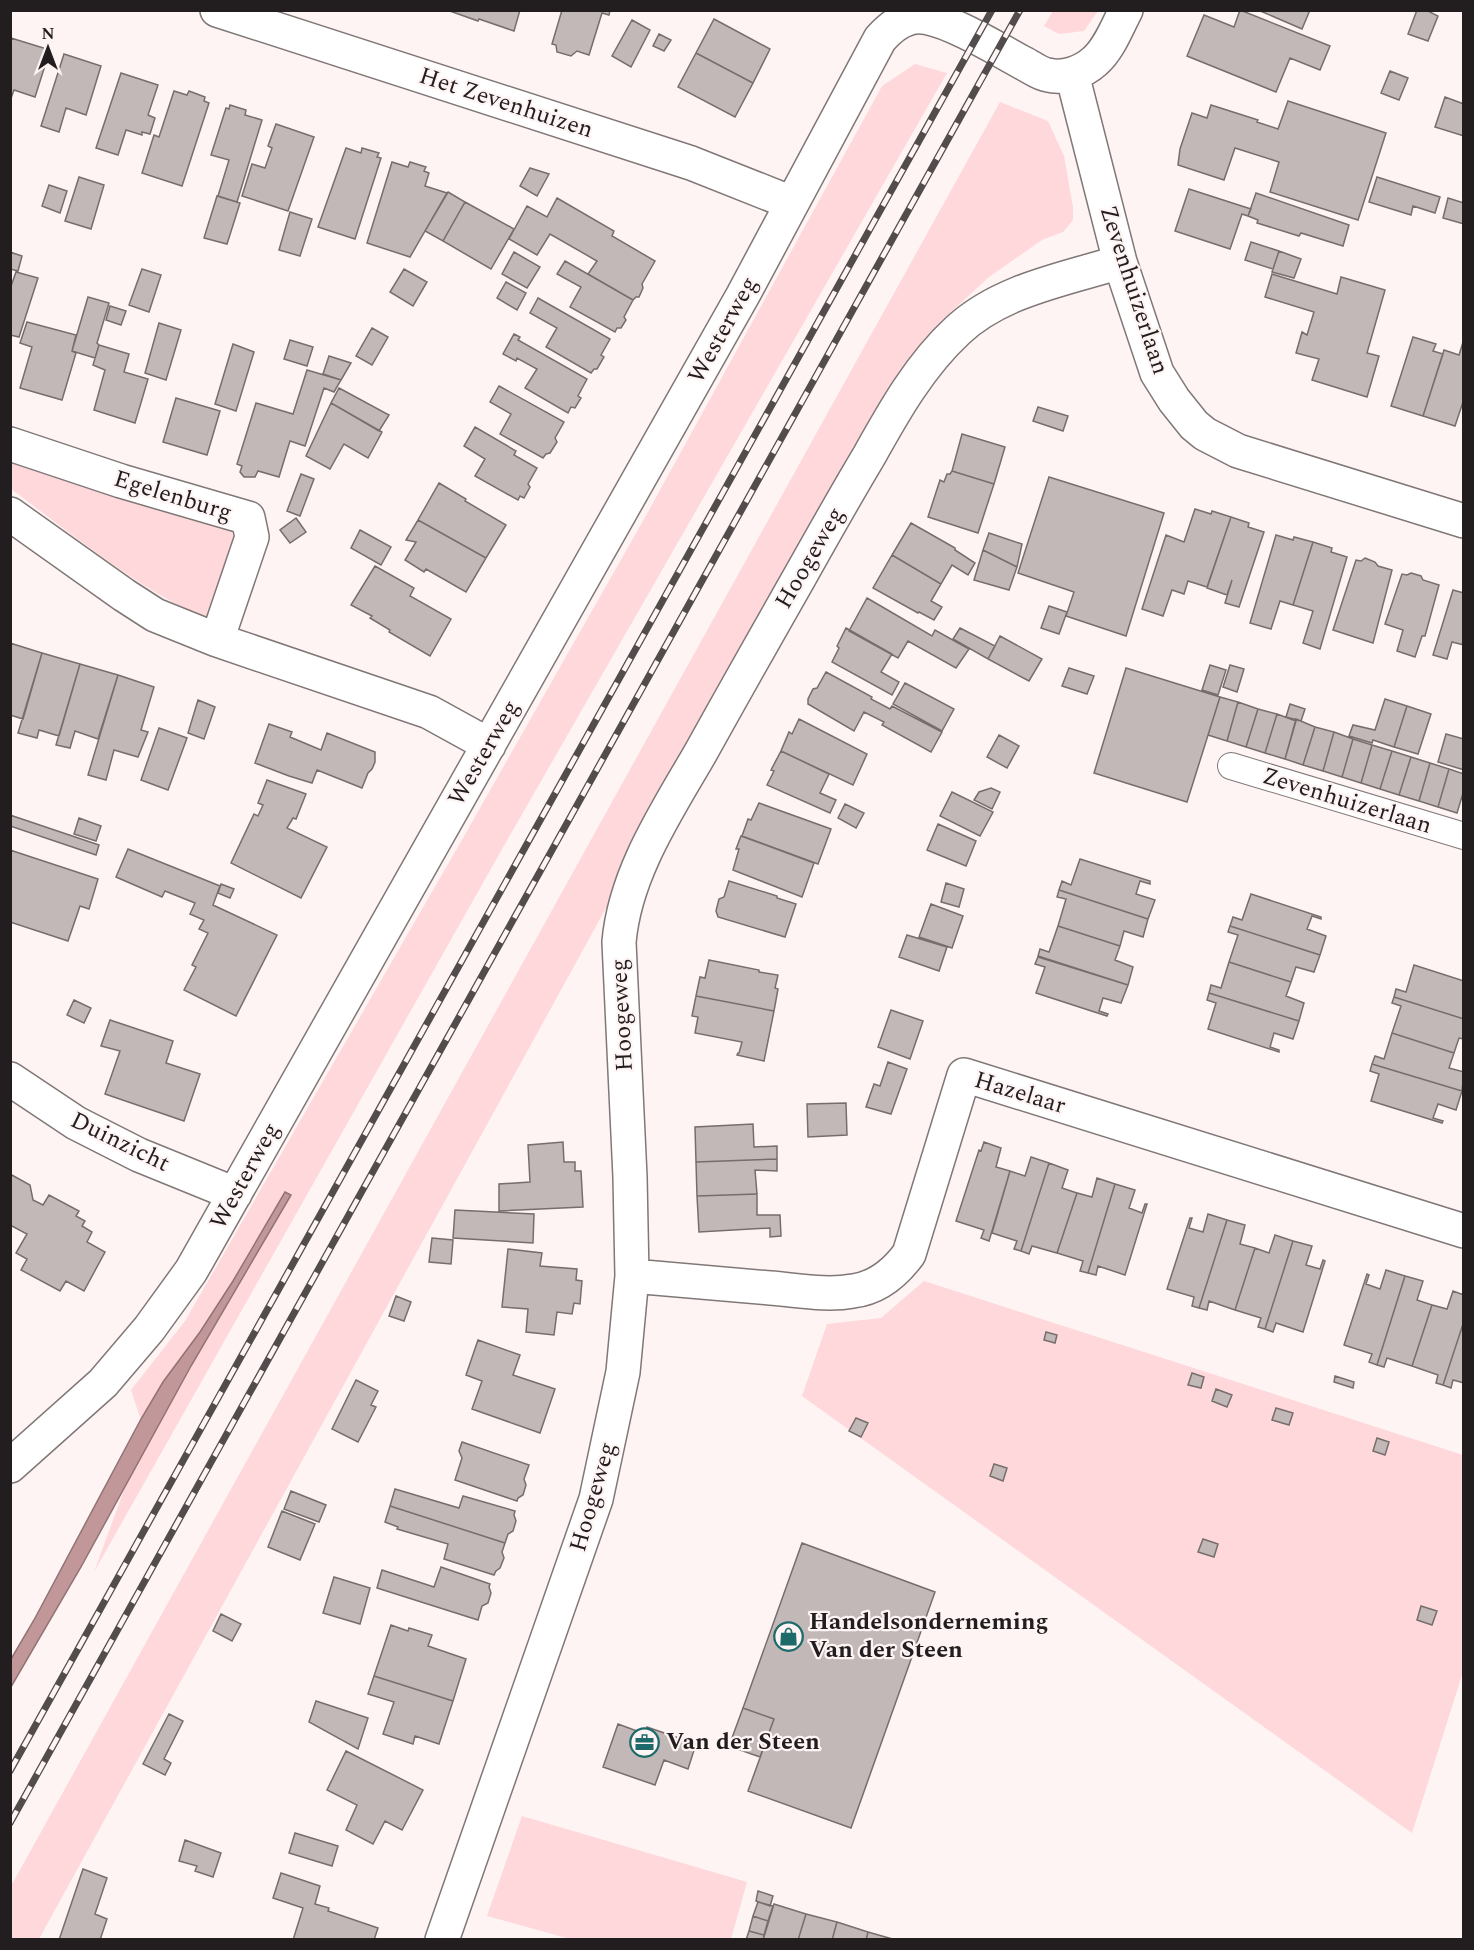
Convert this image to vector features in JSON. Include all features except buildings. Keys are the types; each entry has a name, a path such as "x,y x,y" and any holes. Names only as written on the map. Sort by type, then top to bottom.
{"street":[{"name":"Het Zevenhuizen","path":"217,10 292,22 680,160 792,203"},
{"path":"910,14 951,25 1046,75 1056,76 1081,71 1100,56 1126,10"},
{"name":"Westerweg","path":"10,1466 103,1383 149,1329 191,1271 738,305 880,39 888,29 910,14"},
{"name":"Zevenhuizerlaan","path":"1072,74 1120,262 1157,373 1184,413 1205,434 1238,451 1464,521"},
{"name":"Hoogeweg","path":"442,1940 596,1499 623,1372 632,1276 630,1177 619,942 625,907 636,876 654,835 915,378 957,330 976,315 1005,299 1120,262"},
{"name":"Egelenburg","path":"10,444 121,481 248,518 252,537 218,640"},
{"path":"10,514 156,615 218,640 429,712 489,745"},
{"name":"Hazelaar","path":"632,1276 817,1292 853,1292 874,1285 889,1276 909,1254 964,1075 1464,1231"},
{"name":"Duinzicht","path":"10,1079 87,1128 139,1155 235,1194"}],"lane":[{"name":"Zevenhuizerlaan","path":"1231,766 1464,836"}],"shaded area":[{"path":"1053,11 1098,11 1084,31 1059,34 1044,26"},
{"path":"915,64 947,73 501,851 94,1572 145,1433 131,1390 185,1321 648,512 882,86"},
{"path":"1000,102 1048,121 1064,156 1073,207 1073,220 1063,232 1042,240 989,277 942,320 902,370 39,1939 11,1940 11,1886"},
{"path":"11,454 228,523 238,548 210,620 132,578 11,489"},
{"path":"285,1192 291,1195 191,1366 81,1567 11,1687 11,1659 141,1419 163,1382 200,1332 233,1281"},
{"path":"924,1281 1463,1455 1463,1672 1412,1833 802,1396 827,1324 881,1318"},
{"path":"522,1816 747,1882 731,1939 570,1939 487,1916"}],"railway":[{"path":"10,1771 992,10"},
{"path":"10,1823 1020,10"}],"place":[{"name":"Handelsonderneming Van der Steen","path":"788,1636"},
{"name":"Van der Steen","path":"645,1742"}]}
